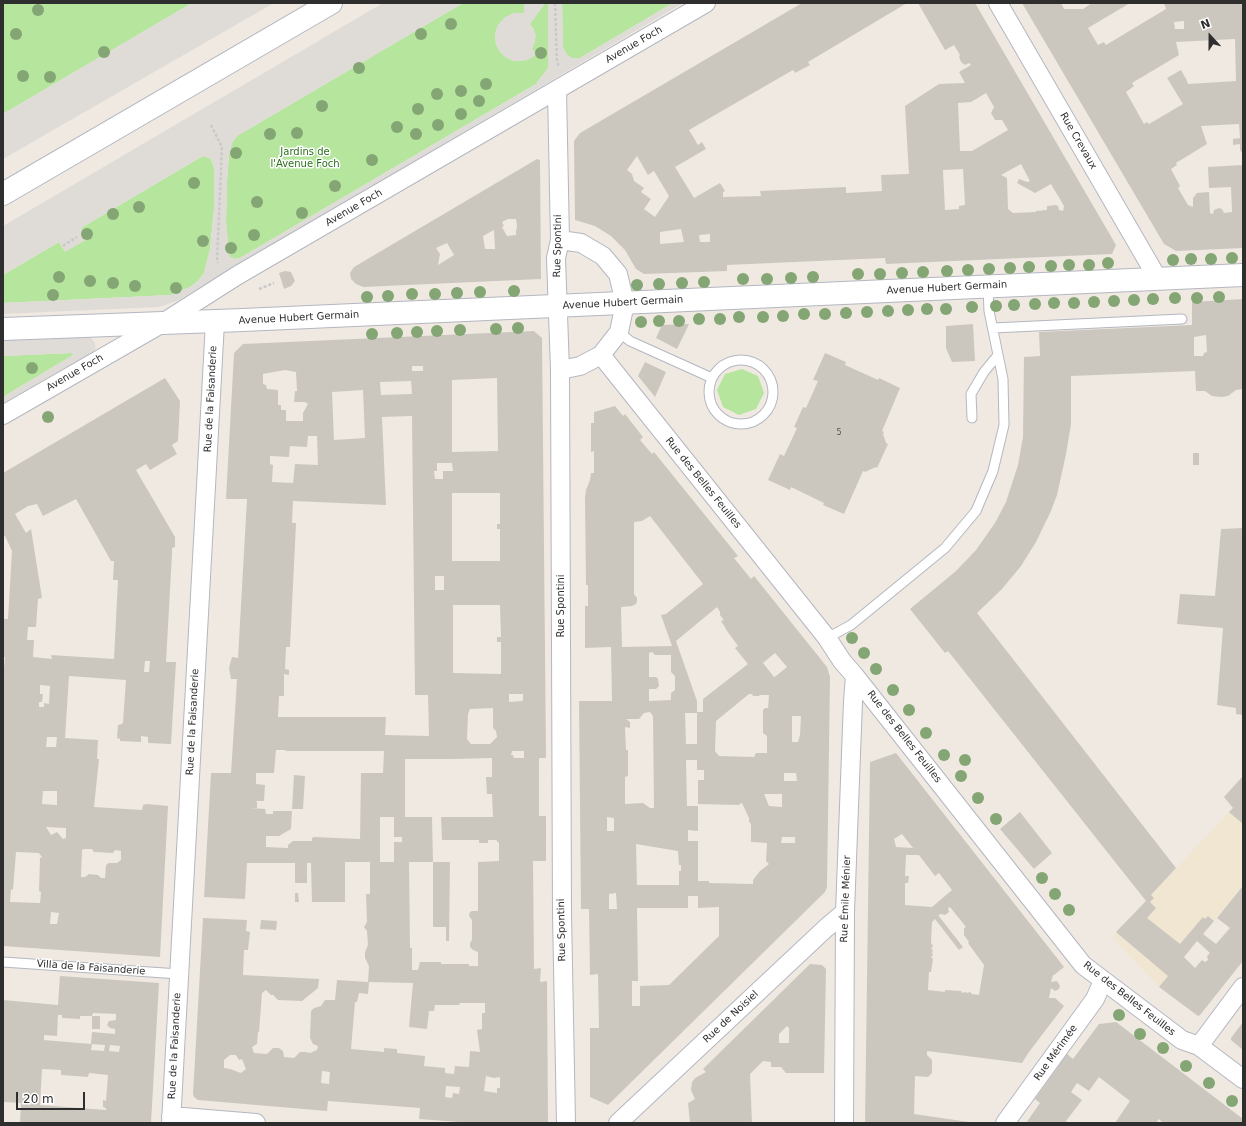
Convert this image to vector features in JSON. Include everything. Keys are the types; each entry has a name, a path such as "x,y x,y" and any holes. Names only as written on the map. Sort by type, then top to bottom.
{"street":[{"path":"3,194 331,3"},
{"name":"Avenue Foch","path":"3,415 161,324 238,275 706,3"},
{"name":"Rue Crevaux","path":"998,3 1158,279"},
{"name":"Rue Spontini","path":"557,90 560,240 556,258 560,370 562,913 566,1123"},
{"path":"560,240 580,243 603,256 618,274 625,303 619,332 601,355 580,366 560,370"},
{"name":"Avenue Hubert Germain","path":"3,329 215,322 1243,275"},
{"name":"Rue de la Faisanderie","path":"171,1119 215,322"},
{"name":"Rue des Belles Feuilles","path":"601,355 827,638 842,662 855,676 1083,965 1182,1040 1199,1046 1243,1079"},
{"name":"Rue Émile Ménier","path":"844,1123 845,912 855,676"},
{"name":"Rue de Noisiel","path":"618,1123 826,928 845,912"},
{"name":"Rue Mérimée","path":"1005,1123 1095,999 1103,981"},
{"path":"1199,1046 1243,987"},
{"path":"171,1119 256,1123"}],"lane":[{"path":"827,638 851,625 945,548 976,511 993,471 1004,425 1003,379 989,311 988,286"},
{"path":"992,328 1182,319"},
{"path":"619,332 630,340 712,378"},
{"path":"972,418 971,394 984,372 998,355"},
{"path":"738,360 749,361 759,365 767,373 772,382 773,393 771,403 766,412 759,419 749,423 739,424 729,422 720,416 710,399 712,378 718,370 727,363 738,360"},
{"name":"Villa de la Faisanderie","path":"3,962 179,974"}],"path":[{"path":"555,3 557,62 562,71"},
{"path":"211,125 222,147 217,261 220,266"},
{"path":"63,246 77,238"},
{"path":"256,290 274,283"}],"shaded area":[{"path":"192,3 274,3 3,159 3,114"},
{"path":"383,3 463,3 237,136 232,143 229,155 227,181 226,222 230,257 235,259 240,258 536,84 548,68 548,3 562,3 563,47 567,55 572,58 580,58 673,3 683,3 177,301 159,307 3,314 3,303 171,295 190,287 198,281 204,273 210,249 214,209 214,167 211,159 204,156 81,228 87,239 65,252 59,242 3,275 3,226"},
{"path":"526,3 545,3 530,24 536,35 532,48 536,54 530,59 513,61 505,57 500,52 496,45 495,34 498,25 505,17 514,13 524,13 524,6"},
{"path":"85,334 95,343 96,354 3,411 3,397 73,355 71,353 3,356 3,337"},
{"path":"1243,797 1243,906 1233,899 1159,987 1112,937"}],"green space":[{"path":"3,3 192,3 3,114"},
{"name":"Jardins de l'Avenue Foch","path":"463,3 526,3 524,6 524,13 514,13 498,25 495,34 496,45 532,48 535,42 534,30 530,24 545,3 548,3 548,68 536,84 240,258 235,259 230,257 228,253 226,222 227,181 229,155 232,143 237,136"},
{"path":"562,3 673,3 580,58 572,58 567,55 563,47"},
{"path":"204,156 211,159 214,168 214,209 210,249 204,273 198,281 190,287 171,295 3,303 3,275 59,242 65,251 87,239 81,228"},
{"path":"71,353 73,355 3,397 3,356"},
{"path":"742,369 758,376 764,393 756,409 739,415 723,407 717,390 725,374"}],"building":[{"path":"802,3 907,3 808,62 810,65 795,73 793,70 689,130 698,145 702,142 706,149 675,167 694,198 720,183 725,191 723,192 723,197 761,196 760,191 846,187 846,193 882,191 881,175 909,174 905,106 939,84 965,83 959,72 971,65 969,63 965,65 961,62 960,55 954,45 945,50 918,3 975,3 1116,245 1112,254 886,264 885,258 727,265 727,271 644,274 636,269 625,250 611,236 595,226 575,220 574,141 580,133","holes":["986,93 994,107 991,113 995,120 1002,120 1008,130 972,151 960,151 958,103 971,102","637,156 648,175 654,171 669,196 655,217 644,209 651,199 641,192 644,188 634,181 632,174 627,170","1021,164 1030,181 1027,182 1019,179 1017,183 1035,193 1051,184 1064,206 1063,211 1059,210 1058,206 1056,205 1047,206 1047,210 1013,213 1008,209 1007,178 1001,175","963,169 965,205 959,206 959,209 945,210 943,170","681,229 684,242 660,244 660,232","710,234 710,242 700,242 699,235"]},
{"path":"1022,3 1061,3 1064,9 1083,9 1092,3 1130,3 1088,28 1098,45 1104,42 1106,45 1166,9 1164,3 1243,3 1243,154 1240,150 1240,144 1233,145 1233,139 1240,138 1239,124 1201,126 1207,144 1176,163 1177,165 1171,169 1180,186 1178,188 1188,205 1193,207 1193,198 1197,193 1209,192 1210,213 1213,214 1214,210 1219,208 1222,209 1224,213 1232,212 1231,187 1209,188 1208,167 1243,165 1243,248 1176,251 1164,244","holes":["1184,21 1184,29 1175,29 1174,22","1235,39 1236,81 1188,84 1181,70 1167,78 1183,104 1149,124 1147,122 1144,124 1126,92 1134,86 1132,83 1179,55 1176,42"]},
{"path":"537,159 540,160 541,279 363,287 356,284 351,279 350,273 354,267","holes":["508,219 516,219 516,235 507,236 502,227 504,226 502,222","494,230 495,249 485,249 483,236","447,243 454,255 438,265 440,254 436,248"]},
{"path":"285,271 291,272 295,281 291,286 284,289 279,273"},
{"path":"1243,299 1243,389 1236,390 1228,396 1222,397 1212,396 1205,391 1196,391 1195,371 1071,376 1071,424 1057,495 1051,511 1036,542 1021,566 1002,589 977,613 1176,868 1151,895 1154,898 1150,902 1156,908 1147,918 1180,944 1203,917 1205,919 1208,916 1214,921 1203,934 1216,944 1230,928 1217,918 1243,886 1243,961 1198,1016 1159,987 1168,976 1116,932 1146,901 948,651 945,653 910,609 956,571 976,550 995,523 1006,502 1018,465 1023,437 1024,357 1040,356 1039,332 1192,325 1192,302","holes":["1206,335 1207,352 1204,353 1203,356 1194,356 1194,337","1197,941 1210,953 1207,956 1208,960 1205,962 1202,960 1195,968 1184,957"]},
{"path":"689,324 677,349 656,338 662,325"},
{"path":"973,324 975,361 952,362 946,348 946,326"},
{"path":"534,331 542,338 546,758 539,758 539,816 546,816 546,861 533,861 534,969 541,968 540,982 547,981 548,1123 472,1123 419,1119 420,1108 328,1101 327,1111 198,1100 194,1097 203,918 247,920 246,931 250,932 248,950 244,950 243,975 319,979 318,988 302,1001 278,1000 274,995 271,995 266,990 262,993 257,1044 252,1047 254,1053 267,1054 273,1048 279,1048 283,1051 284,1057 294,1058 300,1052 310,1053 317,1050 318,1046 313,1044 310,1038 311,1011 314,1008 321,1006 325,1000 335,1000 337,980 368,982 369,966 365,958 365,952 368,945 367,931 364,927 367,922 366,894 370,894 370,862 345,862 345,902 312,902 311,863 307,863 307,883 295,883 295,863 247,863 245,899 204,897 211,773 231,773 237,679 231,679 229,668 232,657 238,658 247,499 226,499 234,353 243,344","holes":["412,366 423,366 423,371 412,371","285,370 296,372 297,391 295,391 294,402 305,402 308,404 303,413 303,421 286,421 286,410 281,410 281,405 278,405 278,390 267,389 266,385 263,384 263,374","497,378 498,451 452,452 452,380","411,381 412,394 381,395 380,382","363,390 365,438 334,440 332,392","412,416 415,695 428,695 429,736 385,735 386,717 278,717 279,696 284,696 284,674 289,675 289,670 285,669 286,647 290,647 296,523 292,523 293,501 386,505 382,417","308,436 317,436 318,465 295,464 293,483 272,482 273,465 270,464 270,456 289,457 290,446 307,447","437,463 452,463 453,471 443,471 443,479 435,479 434,471 437,471","452,493 500,493 500,524 497,524 497,529 500,529 500,561 452,561","435,576 444,576 444,590 435,590","453,605 500,605 501,637 497,637 497,642 501,642 501,674 453,673","509,694 523,694 523,700 509,702","493,708 493,728 496,731 497,737 490,744 471,744 467,739 468,714 470,709","276,750 384,751 383,773 361,773 360,839 314,837 312,838 312,841 293,841 288,845 288,848 266,847 266,836 279,836 291,829 292,811 273,811 273,814 266,814 265,809 251,808 257,808 257,802 255,801 264,801 265,785 256,784 256,773 274,773","512,751 524,751 524,758 514,758 513,755 511,755","492,758 492,777 486,777 487,794 492,794 493,817 441,817 442,840 479,840 479,843 488,843 488,840 496,840 499,843 499,861 478,862 478,911 470,912 469,916 472,920 472,940 470,947 478,952 478,966 469,966 469,964 441,964 441,962 420,962 418,970 412,970 412,948 410,948 409,862 433,862 432,817 405,817 405,759","380,817 394,817 394,837 402,837 402,842 394,842 394,862 380,862","369,982 413,983 409,1027 427,1029 429,1011 434,1011 435,1005 485,1003 485,1013 482,1013 482,1029 477,1030 480,1052 470,1051 469,1067 455,1066 454,1074 445,1073 445,1068 424,1066 425,1056 397,1053 397,1049 384,1048 384,1052 351,1049 355,1002 357,1002 359,993 368,994","230,1055 236,1055 239,1060 242,1059 246,1069 241,1073 224,1068 224,1060","322,1071 330,1072 329,1084 321,1083","486,1076 494,1078 500,1077 500,1088 497,1088 497,1093 484,1091","446,1086 460,1087 459,1094 453,1093 452,1098 445,1097"]},
{"path":"825,353 846,362 845,365 900,388 882,431 884,432 883,434 886,443 888,444 877,468 876,467 866,472 863,471 844,514 823,505 824,503 791,487 790,490 768,480 780,454 784,456 797,428 794,427 803,407 806,408 818,381 813,380"},
{"path":"645,362 666,372 655,397 638,376"},
{"path":"165,378 180,401 178,441 172,445 177,454 150,470 146,464 136,470 175,537 175,547 172,548 166,662 176,662 171,744 148,743 148,737 141,736 141,742 120,741 120,739 117,738 118,725 122,724 123,722 126,680 69,676 65,738 98,740 97,759 99,759 94,807 142,810 143,805 147,804 168,806 160,957 3,946 3,680 5,657 3,657 3,619 8,619 12,551 5,536 3,537 3,473","holes":["76,499 111,561 114,561 113,580 118,580 114,659 51,655 52,659 33,657 34,640 27,640 28,627 36,627 38,599 42,598 31,529 26,533 15,514 28,506 37,504 43,516","145,661 150,661 149,672 144,672","40,685 50,686 49,704 44,703 44,707 39,707 39,702 42,702 43,694 40,694","47,737 57,737 56,747 46,747","43,791 57,791 57,805 42,804","46,827 66,828 66,838 63,839 57,832 51,835","92,849 94,852 113,853 115,850 121,851 121,860 117,863 109,863 106,865 105,878 101,878 98,875 89,874 85,877 81,877 82,850","16,852 39,853 42,857 40,858 40,903 10,902 11,889 13,890","51,912 59,913 57,924 50,924"]},
{"path":"615,406 623,416 625,414 643,437 640,440 652,454 654,452 738,556 734,558 751,579 754,576 827,667 830,677 827,887 825,892 608,1105 590,1097 590,1028 599,1028 598,974 590,975 589,909 581,909 579,701 612,701 611,647 585,648 585,606 588,606 588,585 586,585 585,497 591,473 594,473 594,451 591,452 591,423 594,423 594,412","holes":["650,516 703,584 666,614 661,615 672,646 622,647 621,607 636,604 637,598 634,594 634,522 642,521","717,607 724,620 721,621 738,646 735,648 748,664 703,699 703,712 697,712 697,701 676,641","652,652 655,655 671,655 671,672 675,676 675,690 671,693 671,700 649,701 649,689 656,689 659,686 658,679 656,677 649,677 649,653","775,653 787,667 774,677 763,663","749,694 752,694 753,696 769,695 768,708 763,710 763,733 767,736 767,753 756,753 754,757 719,756 715,751 716,721","650,712 653,716 654,808 650,808 643,803 625,804 625,777 628,776 628,750 626,750 625,727 630,728 630,722 626,719 639,719 644,713","685,713 697,713 697,744 686,744","792,716 801,716 798,742 792,742","686,760 697,760 697,770 704,770 704,780 698,780 698,804 738,805 742,803 751,824 751,842 767,843 766,861 769,864 760,871 753,880 753,884 709,883 709,881 698,881 698,841 688,841 688,830 698,831 698,806 687,806","784,773 796,773 797,781 784,781","764,794 782,794 782,807 769,806","607,817 614,818 614,831 607,831","782,837 795,837 795,843 781,843","636,844 678,851 679,865 681,865 681,871 679,871 679,885 637,885","616,893 617,909 609,909 609,894","688,896 698,896 698,908 719,907 719,936 669,985 640,986 640,1006 632,1006 632,981 638,981 637,908 688,908"]},
{"path":"1193,453 1199,453 1199,465 1193,465"},
{"path":"1243,528 1243,715 1236,714 1236,708 1217,705 1223,628 1177,624 1180,594 1215,596 1221,529"},
{"path":"896,753 1064,967 1053,975 1051,982 1057,981 1060,986 1059,989 1055,991 1051,988 1049,998 1055,998 1064,1006 1022,1063 927,1051 927,1055 932,1060 932,1073 928,1077 915,1076 914,1114 976,1123 865,1123 870,762","holes":["902,834 913,848 896,847 894,839","906,855 919,855 935,876 939,873 952,890 932,907 905,905 905,883 908,883 909,876 905,876","950,907 966,927 964,928 964,935 984,965 979,995 972,994 970,992 962,993 961,991 945,990 945,992 928,990 929,972 931,972 933,959 931,957 933,955 933,950 931,949 933,946 931,943 932,922 935,919 959,950 963,947 938,915 945,915 949,912 948,908"]},
{"path":"294,775 305,776 303,809 292,809"},
{"path":"1243,776 1243,824 1229,812 1233,808 1224,797"},
{"path":"1020,812 1052,853 1034,869 1000,829"},
{"path":"433,862 450,862 449,941 446,941 446,927 433,927"},
{"path":"295,893 298,893 299,902 295,902"},
{"path":"261,920 277,921 276,930 260,929"},
{"path":"810,964 822,965 826,969 824,1073 786,1073 781,1067 771,1067 771,1062 763,1061 750,1074 752,1123 690,1123 688,1103 695,1099 691,1090 692,1082 695,1078 706,1072 703,1069","holes":["787,1026 789,1028 789,1043 779,1043 779,1034"]},
{"path":"60,976 159,983 151,1123 20,1123 21,1103 3,1102 3,1000 58,1005","holes":["93,1013 116,1014 116,1020 109,1021 107,1025 110,1028 115,1029 115,1034 92,1032 91,1044 44,1040 44,1035 57,1036 58,1015 62,1015 62,1018 80,1019 80,1016 92,1016","92,1044 105,1045 104,1051 91,1050","110,1045 120,1046 119,1052 109,1051","42,1069 61,1070 61,1075 88,1077 89,1073 108,1075 106,1101 103,1100 103,1107 106,1108 106,1110 40,1105"]},
{"path":"92,1016 100,1016 100,1029 92,1029"},
{"path":"1116,1022 1243,1119 1243,1123 1163,1123 1159,1119 1156,1123 1115,1123 1130,1101 1099,1077 1089,1091 1077,1083 1071,1092 1082,1100 1066,1121 1068,1123 1026,1123 1040,1103 1035,1099 1067,1054 1073,1059 1099,1024"},
{"path":"1243,1022 1243,1050 1231,1040 1231,1038"}]}
